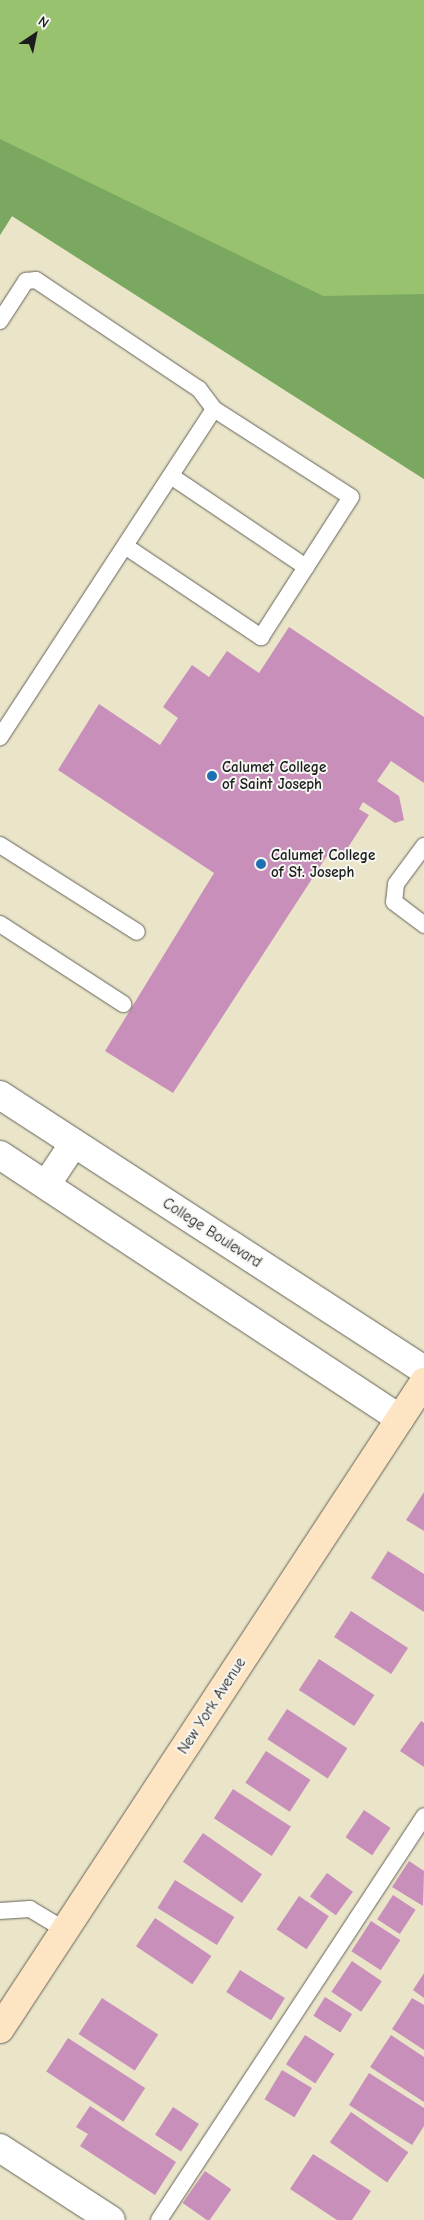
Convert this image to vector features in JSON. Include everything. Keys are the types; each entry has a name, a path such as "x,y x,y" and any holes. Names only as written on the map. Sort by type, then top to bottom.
{"street":[{"name":"College Boulevard","path":"0,1095 424,1370"},
{"path":"46,1185 74,1143"},
{"path":"0,1155 400,1419"},
{"name":"New York Avenue","path":"0,2029 424,1382"},
{"path":"0,2148 111,2220"}],"lane":[{"path":"0,321 26,281 36,280 199,389 214,409 351,497 261,637 125,546"},
{"path":"0,737 214,409"},
{"path":"171,476 306,566"},
{"path":"0,845 136,932"},
{"path":"424,846 396,884 394,902 424,925"},
{"path":"0,924 123,1004"},
{"path":"159,2220 424,1816"},
{"path":"0,1911 30,1909 65,1930"}],"green space":[{"path":"0,0 424,0 424,479 12,216 0,235"},
{"path":"0,139 323,296 424,294 424,479 12,216 0,235"}],"building":[{"name":"Calumet College of St. Joseph","path":"289,627 424,717 424,783 391,761 377,781 399,796 404,820 395,823 363,802 359,809 369,815 343,855 332,848 173,1093 105,1051 214,873 58,770 99,704 160,745 178,718 163,707 192,665 209,677 227,651 259,673"},
{"path":"424,1492 424,1531 406,1520"},
{"path":"388,1551 424,1574 424,1612 371,1578"},
{"path":"351,1611 408,1648 391,1674 334,1637"},
{"path":"319,1659 374,1695 354,1726 299,1690"},
{"path":"287,1709 347,1748 328,1778 267,1739"},
{"path":"421,1721 424,1723 424,1767 400,1751"},
{"path":"266,1751 310,1780 290,1812 245,1783"},
{"path":"233,1789 291,1827 272,1856 214,1818"},
{"path":"364,1810 391,1828 372,1855 346,1837"},
{"path":"203,1833 262,1874 242,1903 183,1862"},
{"path":"409,1861 424,1871 423,1906 392,1887"},
{"path":"327,1873 353,1892 336,1915 310,1896"},
{"path":"175,1880 234,1917 217,1945 158,1908"},
{"path":"393,1895 416,1910 400,1934 377,1919"},
{"path":"299,1896 329,1916 306,1949 277,1929"},
{"path":"155,1918 211,1956 192,1984 136,1946"},
{"path":"371,1921 400,1940 381,1970 351,1951"},
{"path":"352,1961 382,1981 361,2012 331,1992"},
{"path":"240,1970 285,1998 271,2020 226,1992"},
{"path":"424,1973 424,1998 413,1990"},
{"path":"325,1997 352,2014 340,2033 313,2016"},
{"path":"102,1998 158,2034 135,2071 79,2034"},
{"path":"412,1998 424,2005 424,2050 392,2029"},
{"path":"305,2035 334,2054 315,2083 286,2064"},
{"path":"391,2035 424,2057 424,2102 370,2067"},
{"path":"68,2038 145,2088 123,2122 46,2072"},
{"path":"282,2070 312,2088 294,2117 264,2099"},
{"path":"369,2073 424,2108 424,2126 412,2145 349,2105"},
{"path":"90,2106 176,2162 155,2195 80,2146 88,2134 76,2127"},
{"path":"173,2107 199,2124 181,2152 155,2135"},
{"path":"351,2112 408,2152 387,2182 330,2142"},
{"path":"313,2154 371,2191 352,2220 337,2220 290,2189"},
{"path":"205,2171 231,2189 210,2220 183,2203"}],"place":[{"name":"Calumet College of Saint Joseph","path":"212,776"},
{"name":"Calumet College of St. Joseph","path":"261,864"}]}
